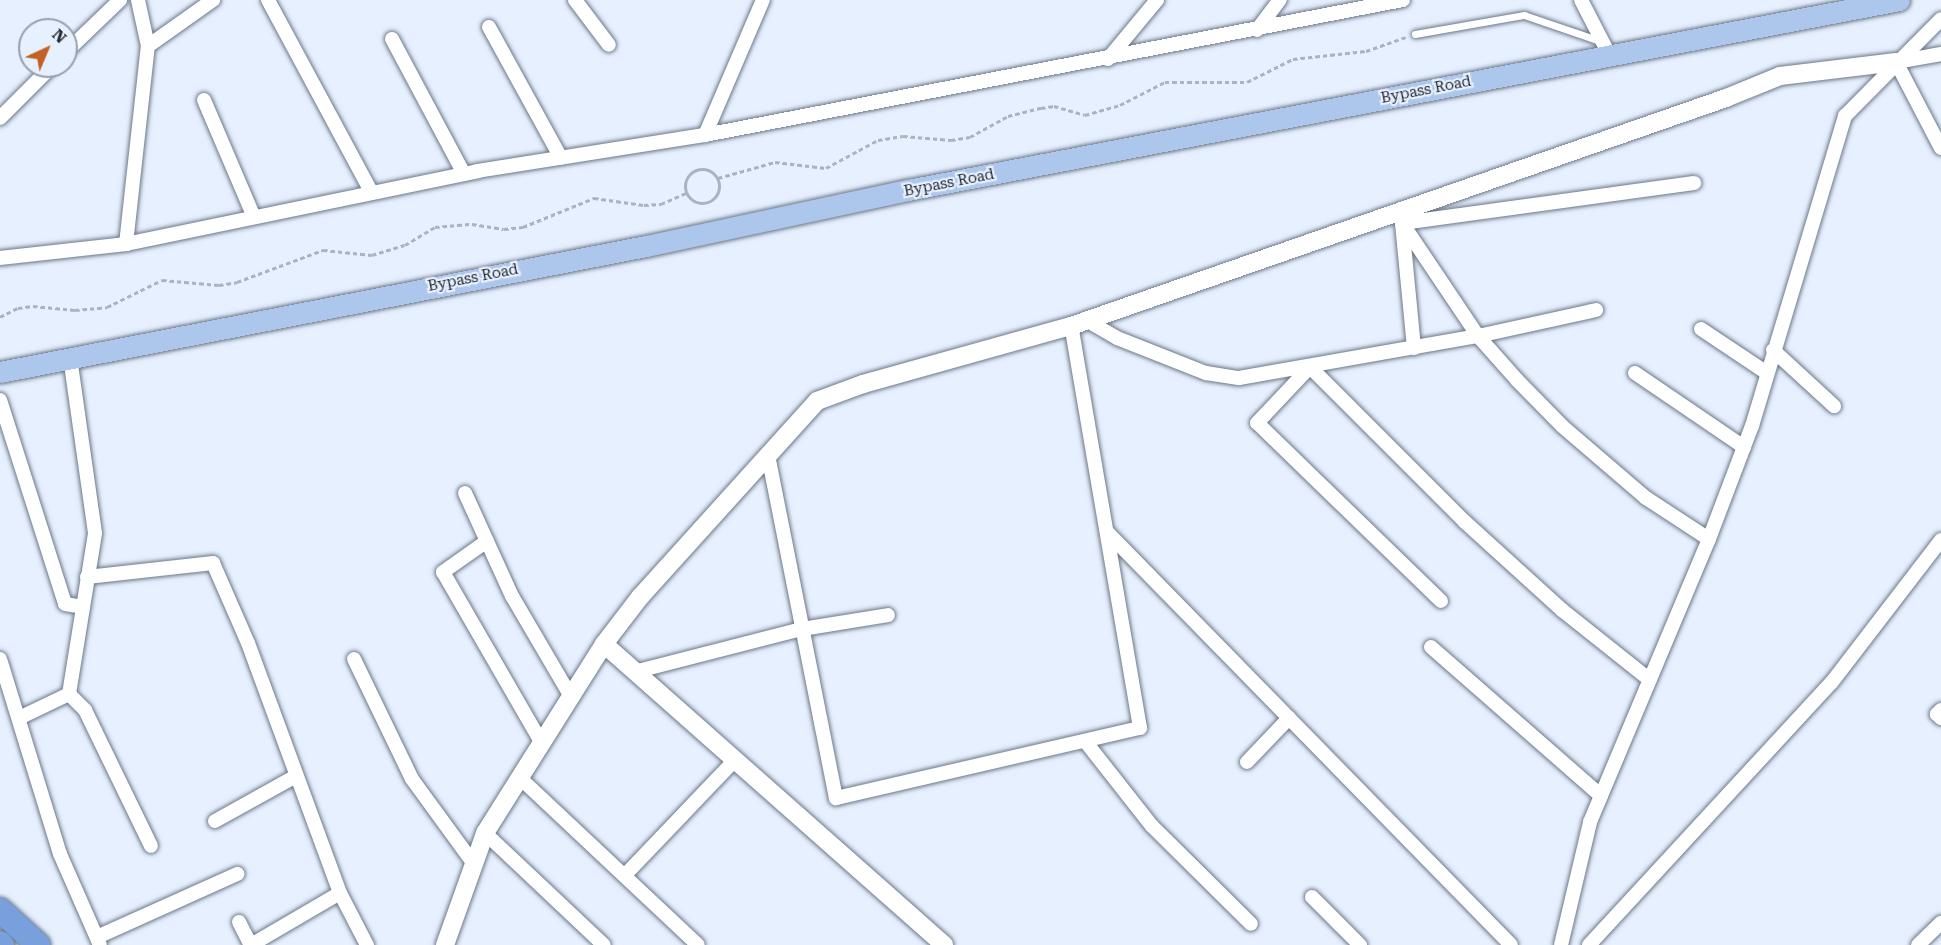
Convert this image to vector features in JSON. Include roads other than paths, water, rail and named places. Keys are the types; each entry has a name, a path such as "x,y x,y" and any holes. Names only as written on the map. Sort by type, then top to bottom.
{"highway":[{"path":"0,910 38,945"}],"main road":[{"name":"Bypass Road","path":"0,372 1533,69 1607,50 1827,7 1899,0"}],"street":[{"path":"78,40 120,0"},
{"path":"126,244 148,46 138,0"},
{"path":"148,46 213,0"},
{"path":"268,0 372,193"},
{"path":"705,135 763,0"},
{"path":"1108,59 1157,0"},
{"path":"1257,30 1280,0"},
{"path":"0,258 126,244 465,174 705,135 1108,59 1403,0"},
{"path":"1581,0 1607,50"},
{"path":"583,3 609,45"},
{"path":"1561,945 1590,822 1709,539 1744,447 1845,116 1941,19"},
{"path":"489,27 561,158"},
{"path":"392,39 465,174"},
{"path":"445,945 485,833 604,644 640,597 817,401 863,384 1079,323 1401,217 1780,76 1896,62 1941,54"},
{"path":"1896,62 1941,148"},
{"path":"0,118 40,78"},
{"path":"204,100 254,217"},
{"path":"1401,217 1694,183"},
{"path":"1401,217 1478,336 1562,426 1646,498 1709,539"},
{"path":"1401,217 1414,348"},
{"path":"1079,323 1206,373 1239,378 1478,336 1596,310"},
{"path":"768,455 836,798 1140,728 1108,533 1079,323"},
{"path":"1701,329 1767,373"},
{"path":"1773,350 1834,406"},
{"path":"69,694 94,533 70,358"},
{"path":"1310,367 1257,423 1441,601"},
{"path":"1310,367 1465,522 1562,610 1650,680"},
{"path":"1635,373 1744,447"},
{"path":"0,400 65,604 83,607"},
{"path":"465,493 512,596 570,695"},
{"path":"1108,533 1511,945"},
{"path":"1589,945 1832,682 1941,540"},
{"path":"487,542 443,572 541,742"},
{"path":"87,577 213,563 248,643 340,893 367,945"},
{"path":"634,672 802,629 888,615"},
{"path":"604,644 944,945"},
{"path":"1431,647 1601,796"},
{"path":"0,659 19,718 30,766 60,854 98,941 237,874"},
{"path":"354,659 412,779 474,864"},
{"path":"19,718 69,694"},
{"path":"69,694 86,710 151,846"},
{"path":"1941,710 1937,714 1941,718"},
{"path":"1247,762 1289,718"},
{"path":"1085,741 1152,825 1251,924"},
{"path":"626,874 735,760"},
{"path":"215,820 296,776"},
{"path":"519,777 626,874 698,945"},
{"path":"485,833 604,945"},
{"path":"239,922 250,944 340,893"},
{"path":"1312,897 1360,945"},
{"path":"1918,945 1941,923"}],"lane":[{"path":"1415,34 1524,15 1607,50"}]}
